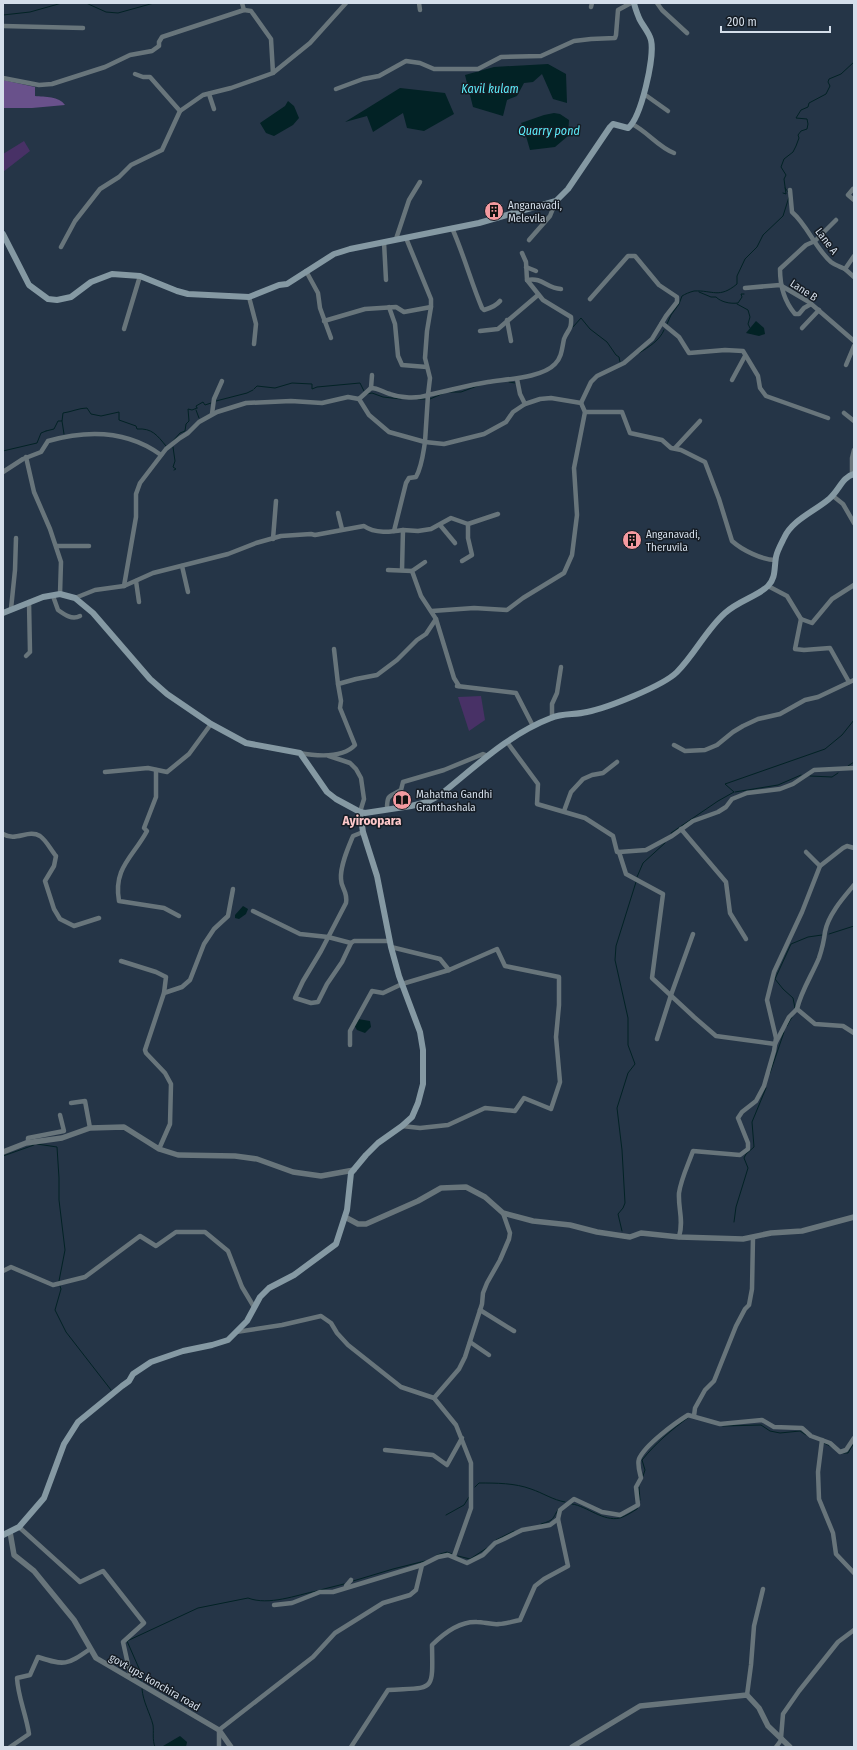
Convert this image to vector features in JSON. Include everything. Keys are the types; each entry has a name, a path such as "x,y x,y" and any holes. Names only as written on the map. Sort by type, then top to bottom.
{"main road":[{"path":"3,234 28,285 48,299 67,299 91,282 112,274 140,276 188,294 249,297 274,286 287,284 334,254 362,246 480,223 556,201 568,189 610,127 613,124 628,128 632,124 644,94 651,40 638,16 634,3"},
{"path":"3,613 42,597 60,594 75,598 93,613 150,680 166,694 211,724 246,743 299,753 303,756 319,783 327,792 336,799 365,814 428,802 440,795 507,742 533,726 552,717 594,710 652,688 666,680 677,672 709,629 723,614 732,606 768,586 772,580 776,560 784,536 794,525 833,496 847,477 853,474"},
{"path":"3,1535 19,1527 44,1498 64,1444 78,1422 129,1382 133,1374 151,1362 183,1351 228,1340 247,1321 254,1306 269,1288 294,1274 336,1244 347,1210 351,1173 378,1143 412,1117 423,1084 423,1050 420,1032 402,984 391,944 377,876 363,832 360,812"}],"street":[{"path":"242,3 244,10"},
{"path":"61,247 75,221 100,189 119,177 131,165 162,150 180,111 204,95 231,88 273,73 310,43 346,3"},
{"path":"419,3 420,10"},
{"path":"336,89 363,79 379,76 406,61 420,63 434,69 478,69 501,57 541,56 574,41 615,38 618,10 631,3"},
{"path":"657,3 662,10 686,33"},
{"path":"3,78 39,85 52,84 105,67 130,55 152,51 158,46 162,37 244,10 251,12 271,39 273,73"},
{"path":"3,26 83,28"},
{"path":"135,74 143,77 150,77 180,111"},
{"path":"209,94 214,109"},
{"path":"644,94 668,111"},
{"path":"632,124 643,130 666,150 674,153"},
{"path":"396,239 409,200 420,182"},
{"path":"853,189 848,194 854,200"},
{"name":"Lane A","path":"790,190 792,212 832,263 845,269 854,277"},
{"path":"529,240 550,216 556,201"},
{"path":"811,304 798,314 795,314 790,308 780,285 780,269 806,245 815,241 836,220"},
{"path":"452,228 464,256 470,278 482,309 496,306 500,301"},
{"path":"394,531 406,483 409,478 416,477 418,474 423,456 430,378 425,358 425,348 431,306 428,289 406,238"},
{"path":"384,242 386,280"},
{"path":"371,388 394,396 420,398 487,382 517,379 547,370 555,364 562,351 564,339 572,327 571,317 538,296 534,287 526,280 526,267 522,253"},
{"path":"432,611 474,608 507,610 523,598 564,573 572,555 577,515 574,468 585,412 581,403 591,382 597,376 624,363 652,339 670,310 677,302 677,297 659,285 635,256 632,255 628,256 590,299"},
{"name":"Lane A","path":"845,269 854,256"},
{"path":"526,267 536,271"},
{"path":"306,272 318,293 320,308 331,338"},
{"path":"124,329 140,276"},
{"path":"526,280 535,278 553,288 561,289"},
{"path":"745,288 780,285"},
{"name":"Lane B","path":"780,285 819,310 854,341"},
{"path":"480,331 498,329 507,320 538,296"},
{"path":"249,297 256,324 254,344"},
{"path":"324,321 365,309 396,307 404,312 431,306"},
{"path":"389,307 395,324 398,356 402,365 427,367"},
{"name":"Lane B","path":"802,328 819,310"},
{"path":"507,320 511,341"},
{"path":"662,323 679,337 690,353 743,351 758,376 760,388 766,396 828,418"},
{"path":"846,365 854,346"},
{"path":"732,380 745,356"},
{"path":"124,586 136,517 136,494 140,482 161,455 175,441 188,433 198,422 212,414 246,403 291,401 322,403 348,398 359,399 371,388 372,375"},
{"path":"517,379 520,394 525,404"},
{"path":"212,414 214,399 222,381"},
{"path":"359,399 370,415 389,432 425,442 444,444 484,434 506,422 513,412 525,404 540,399 551,398 581,403"},
{"path":"585,412 622,412 630,433 662,440 671,448 675,448 705,462 733,542 762,557 776,560"},
{"path":"844,413 854,421"},
{"path":"675,448 700,421"},
{"path":"3,472 26,458 41,452 48,440 85,434 104,434 128,438 146,444 161,455"},
{"path":"853,474 852,458 854,450"},
{"path":"26,458 34,492 61,562 60,594"},
{"path":"833,496 843,504 854,523"},
{"path":"273,539 276,501"},
{"path":"338,513 342,529"},
{"path":"75,598 96,590 124,586 136,582 152,573 228,554 256,543 281,536 315,535 364,526 369,529 418,531 431,529 451,518 468,524 498,514"},
{"path":"440,524 455,543"},
{"path":"462,561 472,555 468,538 468,524"},
{"path":"402,570 403,530"},
{"path":"11,609 15,570 16,538"},
{"path":"56,546 89,546"},
{"path":"388,570 412,571 424,562"},
{"path":"182,566 188,592"},
{"path":"412,571 421,596 436,619 457,686 516,693 533,726"},
{"path":"136,582 139,602"},
{"path":"768,586 787,596 801,619 812,623 832,599 854,586"},
{"path":"53,596 58,610 70,617 76,618 80,616"},
{"path":"26,656 30,652 29,602"},
{"path":"338,684 377,675 397,660 417,640 426,634 436,619"},
{"path":"674,745 684,751 705,750 717,745 743,726 780,714 805,700 818,697 852,681 830,648 804,650 795,649 801,619"},
{"path":"329,756 351,748 356,743 340,708 341,696 334,649"},
{"path":"552,717 552,704 557,693 561,667"},
{"path":"105,772 148,768 167,772 189,754 211,724"},
{"path":"507,742 538,784 537,804 585,818 613,836 617,852 619,852 626,874 663,894 652,978 716,1036 775,1044"},
{"path":"299,753 329,756 350,763 361,778 364,799 360,812"},
{"path":"387,809 387,799 389,796 402,790 403,782 444,770 483,754 488,756"},
{"path":"564,811 571,792 583,779 592,775 604,773 617,762"},
{"path":"619,852 646,850 693,821 718,812 726,807 732,799 747,793 780,789 793,784 814,770 854,768"},
{"path":"156,770 156,797 144,828 148,831 123,866 118,878 118,896 119,901 164,908 179,916"},
{"path":"681,829 726,882 730,913 746,939"},
{"path":"351,943 342,962 327,984 318,1002 311,1003 295,998 302,981 346,903 347,896 341,878 351,840 354,835 363,832"},
{"path":"3,834 13,838 36,834 41,837 56,856 54,866 45,881 54,909 60,919 74,926 99,918"},
{"path":"679,1237 682,1217 679,1205 679,1192 692,1151 740,1155 748,1149 748,1143 740,1123 739,1115 756,1101 764,1086 775,1044 776,1038 766,1000 774,972 802,912 820,866 843,848 847,846 854,848"},
{"path":"806,852 820,866"},
{"path":"775,1044 787,1021 797,1009 799,1000 819,958 825,939 825,931 830,917 854,886"},
{"path":"164,993 182,987 190,980 204,944 214,929 228,916 233,889"},
{"path":"253,911 300,934 328,937 351,943 354,941 391,944 440,959 449,970"},
{"path":"658,1039 671,995 693,934"},
{"path":"350,1045 350,1031 372,991 384,993 402,984 449,970 497,949 505,966 559,977 559,1005 556,1037 560,1082 551,1109 524,1098 516,1111 485,1108 448,1125 420,1128 402,1126"},
{"path":"122,961 156,972 166,977 164,993 145,1050 146,1053 165,1073 171,1084 170,1124 159,1149"},
{"path":"797,1009 815,1024 843,1026 854,1033"},
{"path":"71,1103 85,1102 90,1128"},
{"path":"28,1142 28,1138 64,1130 60,1115"},
{"path":"3,1152 28,1142 62,1138 90,1128 124,1127 159,1149 178,1155 257,1158 293,1172 320,1176 354,1170"},
{"path":"345,1217 358,1224 375,1221 418,1202 441,1188 466,1187 485,1198 503,1212 533,1221 570,1225 597,1232 630,1237 640,1233 679,1237 743,1239 770,1233 802,1231 854,1217"},
{"path":"434,1398 459,1369 470,1342 485,1288 500,1260 510,1233 503,1212"},
{"path":"3,1271 11,1267 53,1285 85,1277 140,1236 156,1246 176,1232 205,1232 228,1250 242,1287 254,1306"},
{"path":"694,1416 695,1408 705,1390 714,1381 736,1326 745,1308 749,1305 752,1289 753,1237"},
{"path":"480,1310 514,1331"},
{"path":"236,1332 282,1325 321,1316 331,1323 348,1345 401,1387 434,1398 456,1425 471,1462 471,1508 454,1556"},
{"path":"470,1342 489,1355"},
{"path":"351,1747 388,1690 419,1689 427,1686 432,1680 432,1645 440,1636 450,1629 464,1623 476,1621 498,1624 520,1620 535,1586 544,1578 568,1566 558,1519 560,1510 574,1499 602,1512 620,1515 638,1505 636,1487 641,1478 638,1469 639,1460 651,1445 688,1415 720,1424 762,1420 774,1427 802,1428 811,1436 830,1444 840,1452 846,1450 854,1438"},
{"path":"385,1450 433,1455 447,1465 462,1438"},
{"path":"822,1440 818,1472 819,1499 833,1532 836,1554 854,1573"},
{"path":"274,1605 292,1603 320,1592 333,1592 422,1565 438,1557 448,1555 454,1556 460,1561 467,1563 483,1555 495,1543 522,1530 550,1525 558,1519"},
{"path":"19,1527 80,1582 103,1571 144,1623 123,1642 131,1678"},
{"name":"govt ups konchira road","path":"10,1532 14,1555 34,1571 74,1620 96,1658 219,1730 230,1747"},
{"path":"219,1747 219,1730 313,1657 335,1634 383,1604 410,1595 416,1590 422,1565"},
{"path":"346,1586 351,1580"},
{"path":"746,1695 751,1665 754,1626 763,1589"},
{"path":"776,1747 781,1739 783,1714 799,1691 838,1642 854,1630"},
{"path":"10,1747 29,1734 18,1692 18,1678 30,1675 38,1657 55,1663 68,1663 90,1648"},
{"path":"746,1695 759,1708 768,1726 790,1747"},
{"path":"572,1747 640,1706 746,1695"}],"shaded area":[{"path":"3,80 35,87 35,96 56,98 65,105 32,108 3,108"},
{"path":"24,141 30,151 3,172 3,154"},
{"path":"481,696 485,720 469,731 458,697"}],"water":[{"name":"Kavil kulam","path":"548,64 566,74 567,103 553,99 542,74 533,82 524,83 517,96 507,100 503,116 473,107 465,75 494,67"},
{"path":"400,88 445,93 454,114 424,131 407,128 403,113 373,132 367,116 345,122"},
{"path":"288,101 294,106 299,118 293,125 274,136 266,133 260,123 285,106"},
{"name":"Quarry pond","path":"554,113 560,114 569,120 568,136 555,147 530,150 526,136 528,133 521,136 525,130 521,123"},
{"path":"756,321 764,328 765,334 759,336 746,333"},
{"path":"243,906 248,909 246,914 239,919 235,918 235,915"},
{"path":"358,1019 370,1021 371,1027 365,1033 357,1030 352,1022"},
{"path":"180,1736 187,1742 186,1747 163,1746"}],"waterway":[{"path":"3,15 30,12 62,3"},
{"path":"86,3 106,12 118,13 154,3"},
{"path":"783,193 786,194 784,179 786,175 781,167 784,159 793,152 799,138 798,135 801,131 807,129 808,124 807,119 796,118 801,110 808,107 809,103 826,94 830,86 828,82 829,79 841,74 854,62"},
{"path":"785,188 789,193"},
{"path":"667,324 683,295 694,291 720,293 731,289 737,284 737,276 745,259 757,247 763,235 783,216 789,197"},
{"path":"699,292 732,303 738,303 742,297 741,294 744,294"},
{"path":"737,304 748,310 750,317 748,324 750,328"},
{"path":"573,327 581,318 590,329 607,342 619,357 620,362"},
{"path":"639,353 657,340 664,330"},
{"path":"509,382 515,383"},
{"path":"254,389 257,386 275,388 292,383 312,384 312,389 317,387 360,383 364,391"},
{"path":"449,392 461,392 480,385"},
{"path":"216,401 253,390"},
{"path":"367,394 372,393 383,397 401,399"},
{"path":"430,399 444,393"},
{"path":"418,399 425,399"},
{"path":"197,408 196,406 203,402 205,405 211,403"},
{"path":"46,431 54,429 58,421 62,421 63,413 87,408 91,414 101,416 119,412 119,420 136,426 137,429 147,430 154,433 166,446"},
{"path":"173,441 180,433 185,431 186,424 189,421 188,409 192,410 197,408"},
{"path":"196,410 199,418"},
{"path":"62,421 64,434"},
{"path":"3,451 37,443 41,433 46,431"},
{"path":"173,447 175,461 173,467 176,469 174,470"},
{"path":"671,833 734,792 725,784 825,749 842,735 854,720"},
{"path":"848,766 854,762"},
{"path":"810,776 832,777 838,773"},
{"path":"735,792 778,785 801,775"},
{"path":"637,877 643,863 665,843"},
{"path":"622,1231 618,1214 625,1203 622,1150 617,1108 628,1073 635,1064 628,1045 628,1018 615,960 616,946 636,882"},
{"path":"829,934 854,926"},
{"path":"795,1008 793,998 775,979 791,944 808,937 822,935"},
{"path":"787,1026 792,1017"},
{"path":"770,1073 784,1032"},
{"path":"734,1222 736,1207 748,1168 744,1158 746,1154 754,1147 752,1122 766,1088"},
{"path":"37,1144 57,1147 59,1200 65,1250 59,1281"},
{"path":"3,1156 34,1145"},
{"path":"60,1286 61,1289 55,1310 66,1332 111,1390"},
{"path":"643,1476 645,1470 642,1460 664,1437 689,1417"},
{"path":"723,1426 761,1425 770,1431 780,1433 800,1431 806,1435"},
{"path":"824,1443 832,1447"},
{"path":"843,1453 848,1453 854,1443"},
{"path":"475,1487 479,1483 512,1484 531,1489 556,1500 565,1502"},
{"path":"639,1487 640,1500"},
{"path":"446,1515 464,1505 469,1497"},
{"path":"572,1504 578,1505 601,1516 614,1519 627,1515 637,1509 638,1506"},
{"path":"541,1524 551,1520 559,1508"},
{"path":"496,1540 514,1531"},
{"path":"458,1556 470,1559 487,1548"},
{"path":"437,1555 447,1552 452,1554"},
{"path":"353,1581 425,1561"},
{"path":"320,1590 344,1584"},
{"path":"141,1681 141,1673 127,1641 198,1608 248,1598 265,1601 317,1591"},
{"path":"142,1689 153,1725 153,1739 155,1747"}],"place":[{"name":"Anganavadi, Melevila","path":"494,211"},
{"name":"Anganavadi, Theruvila","path":"632,540"},
{"name":"Mahatma Gandhi Granthashala","path":"402,800"}],"district":[{"name":"Ayiroopara","path":"372,820"}]}
